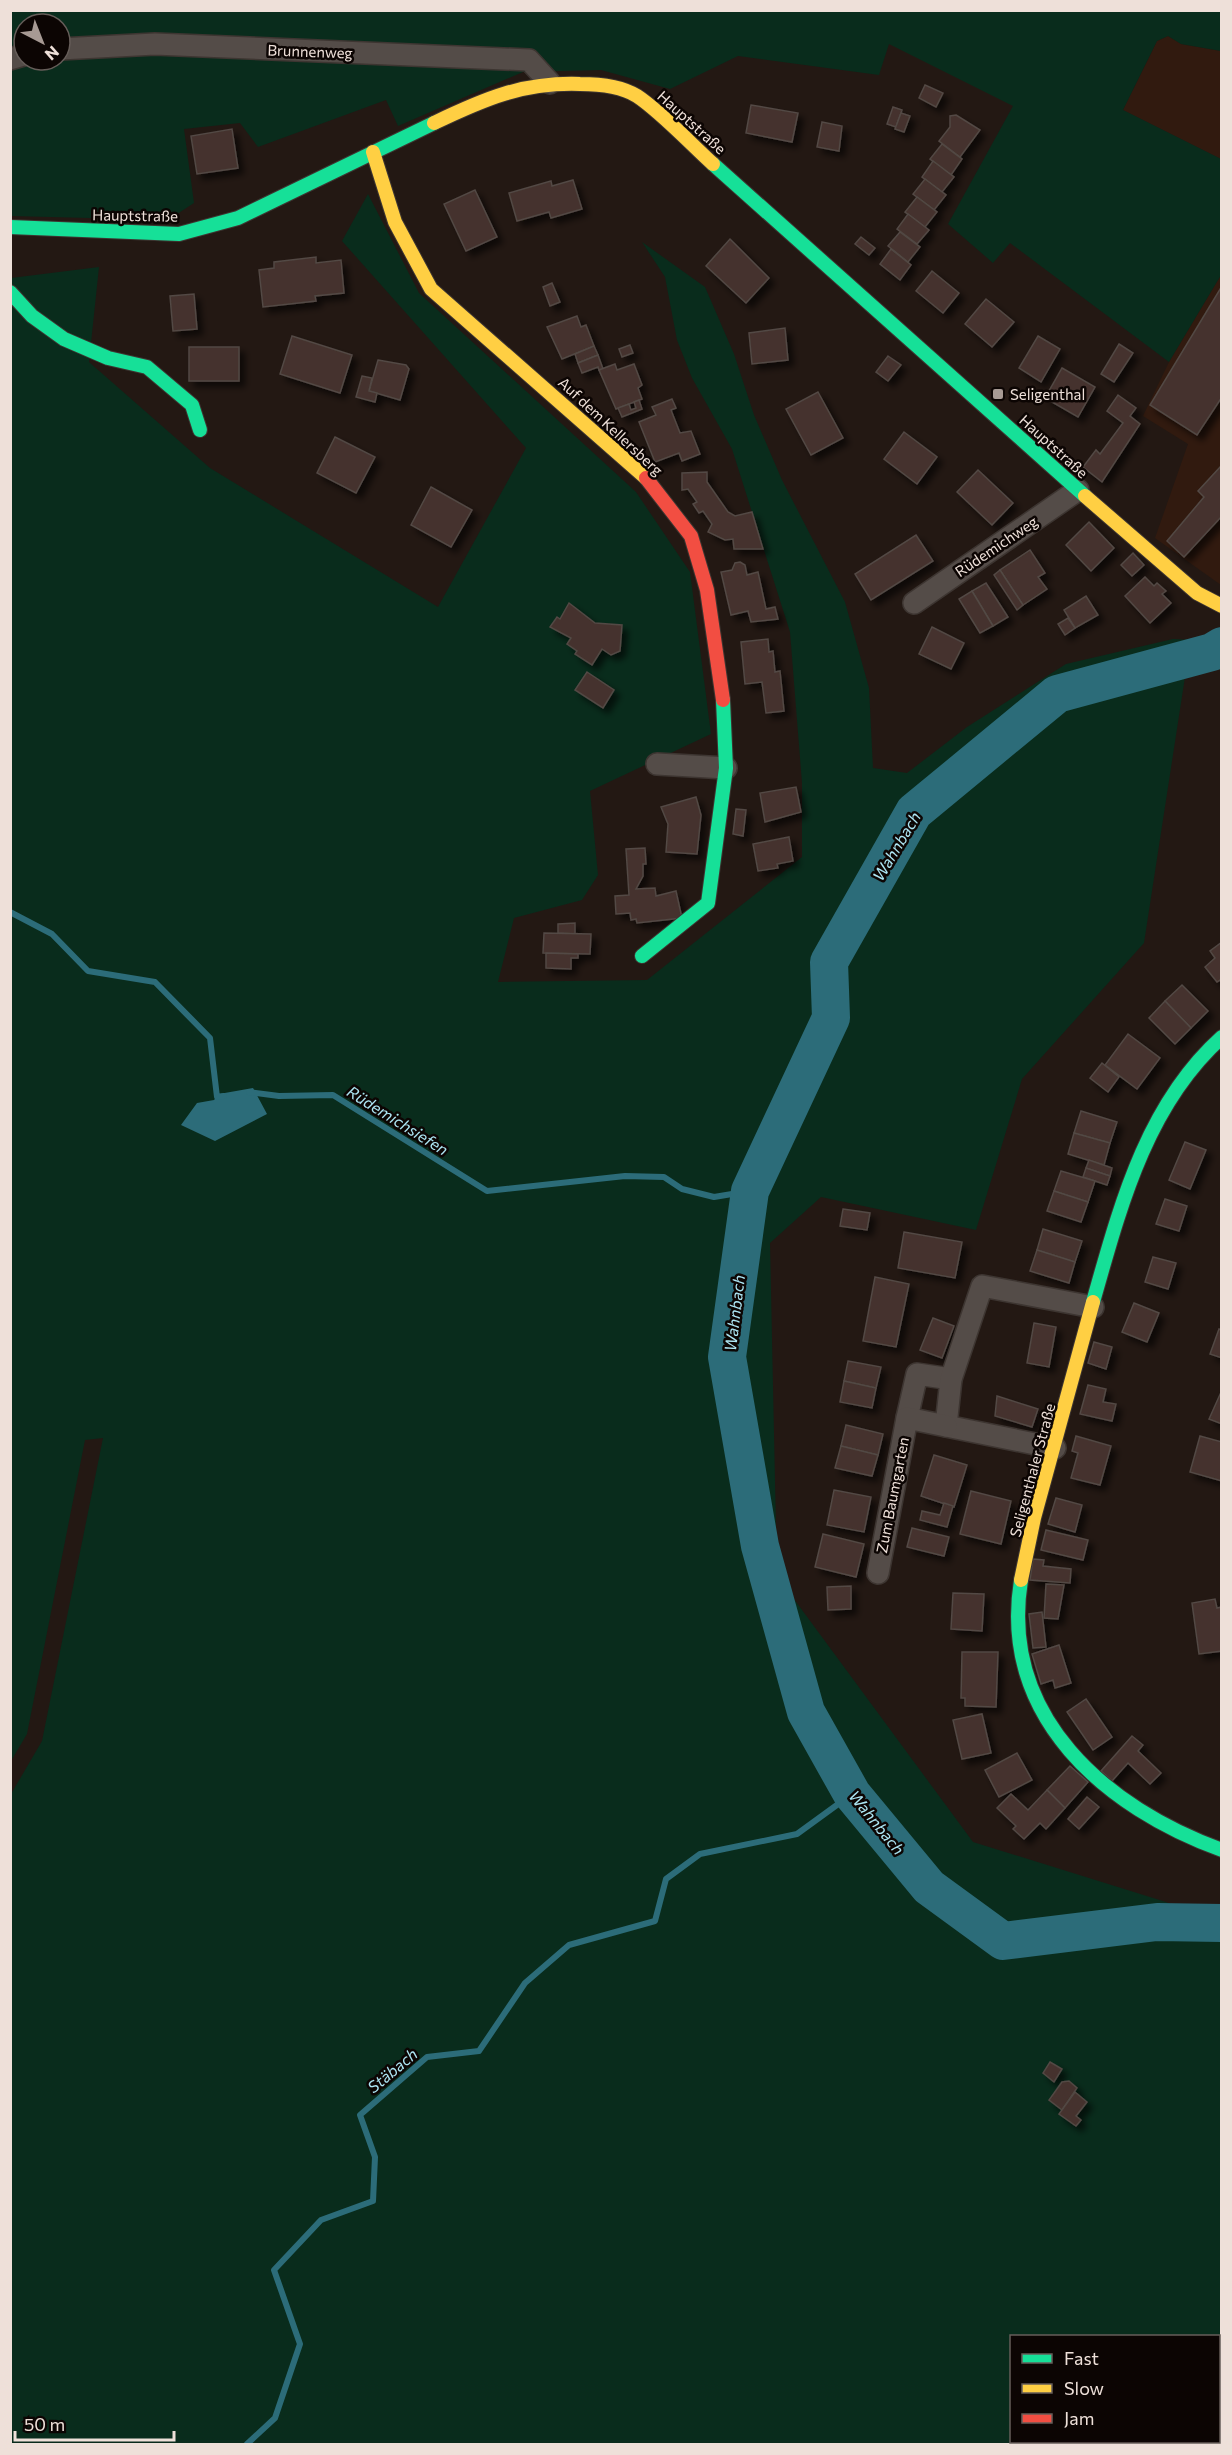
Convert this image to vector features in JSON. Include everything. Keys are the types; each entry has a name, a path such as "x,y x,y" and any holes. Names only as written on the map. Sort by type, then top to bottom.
{"street":[{"name":"Brunnenweg","path":"72,47 155,44 528,60 550,83"},
{"name":"Hauptstraße","path":"10,228 179,234 238,218 475,103 522,87 550,83 602,84 637,96 1078,490 1197,593 1221,606"},
{"name":"Auf dem Kellersberg","path":"373,152 395,222 432,290 649,481 691,536 707,590 722,682 726,768 708,903 642,957"},
{"path":"10,292 32,316 64,339 108,358 147,367 192,405 200,430"},
{"name":"Rüdemichweg","path":"914,603 1078,490"},
{"path":"657,764 726,768"},
{"name":"Seligenthaler Straße","path":"1221,1037 1186,1075 1156,1121 1134,1172 1023,1564 1018,1610 1025,1667 1064,1743 1094,1780 1131,1809 1189,1840 1221,1850"},
{"path":"946,1426 951,1379 982,1286 1094,1307"},
{"name":"Zum Baumgarten","path":"878,1573 917,1374 951,1379"},
{"name":"Zum Baumgarten","path":"907,1418 1055,1449"}],"shaded area":[{"path":"1168,36 1181,44 1221,51 1221,159 1123,110 1157,41"},
{"path":"1221,275 1221,585 1155,538 1188,444 1143,416 1169,362"}],"green space":[{"path":"11,11 1221,11 1221,51 1181,44 1168,36 1157,41 1123,110 1221,159 1221,275 1169,362 1010,243 993,263 948,224 1013,106 889,44 879,75 738,56 670,89 601,70 523,72 398,126 386,100 258,147 240,123 184,129 194,203 168,220 11,216"},
{"path":"368,194 419,293 636,492 690,572 711,734 590,791 598,875 582,900 514,918 498,982 647,980 802,857 802,783 790,632 732,449 692,378 677,340 665,277 642,242 705,287 734,354 754,415 782,480 845,602 869,688 873,768 907,773 967,727 1066,664 1173,639 1219,641 1187,664 1144,943 1022,1079 976,1230 821,1197 770,1243 777,1576 973,1842 1166,1902 1221,1928 1221,2444 11,2444 11,1794 42,1741 103,1438 85,1440 27,1734 11,1761 11,278 99,267 89,362 210,468 438,607 526,448 342,241"}],"water":[{"path":"253,1088 267,1114 215,1141 181,1125 197,1103 214,1100 219,1094"}],"building":[{"path":"925,85 943,93 936,107 919,98"},
{"path":"751,105 798,113 792,142 746,133"},
{"path":"893,107 902,110 896,127 887,124"},
{"path":"901,113 910,116 904,132 895,129"},
{"path":"956,115 980,130 960,157 939,141 950,127 950,116"},
{"path":"822,122 842,126 839,151 817,147"},
{"path":"232,129 238,168 197,174 191,136"},
{"path":"942,144 962,159 951,175 930,159"},
{"path":"933,161 954,177 942,192 922,177"},
{"path":"925,179 946,195 934,210 913,194"},
{"path":"573,180 582,209 551,218 549,212 517,221 509,193 551,181 552,186"},
{"path":"475,190 497,237 466,251 444,204"},
{"path":"917,197 937,212 925,227 905,212"},
{"path":"908,214 929,230 917,244 897,229"},
{"path":"900,232 920,247 908,262 888,246"},
{"path":"861,237 875,248 869,255 855,244"},
{"path":"730,239 769,278 746,303 706,266"},
{"path":"891,249 911,265 900,280 880,264"},
{"path":"316,257 316,263 341,260 344,293 315,296 316,301 263,307 259,270 274,268 274,262"},
{"path":"932,271 959,293 943,313 916,291"},
{"path":"552,283 560,302 550,306 543,287"},
{"path":"1222,286 1222,397 1197,435 1150,405"},
{"path":"194,294 197,329 173,331 170,296"},
{"path":"986,299 1014,322 992,347 965,324"},
{"path":"577,316 581,327 586,325 594,346 562,359 547,327"},
{"path":"785,328 788,360 752,364 749,333"},
{"path":"292,336 352,355 340,393 280,374"},
{"path":"1038,336 1060,349 1041,382 1019,368"},
{"path":"1119,344 1133,353 1114,382 1101,374"},
{"path":"630,345 633,353 622,357 619,349"},
{"path":"594,346 598,355 578,363 575,354"},
{"path":"189,347 239,347 239,381 189,381"},
{"path":"598,355 603,369 599,370 598,367 582,373 578,363"},
{"path":"888,356 901,365 888,381 876,372"},
{"path":"378,360 406,365 409,369 400,400 369,391"},
{"path":"615,364 617,370 634,364 642,385 638,388 642,399 616,409 599,370"},
{"path":"1062,368 1095,387 1078,417 1045,398"},
{"path":"362,376 372,378 369,391 377,393 375,402 356,397"},
{"path":"818,392 843,438 811,455 786,409"},
{"path":"1118,395 1136,408 1130,416 1140,424 1102,482 1083,467 1096,450 1100,454 1123,423 1107,411"},
{"path":"672,399 676,408 671,410 680,433 691,431 700,454 682,461 679,453 655,462 639,422 656,415 652,407"},
{"path":"639,400 642,409 622,417 618,408 629,404 631,410 636,408 634,402"},
{"path":"904,432 937,457 917,484 884,459"},
{"path":"335,437 375,457 356,493 317,473"},
{"path":"1222,465 1222,516 1184,557 1167,541 1204,497 1198,491"},
{"path":"978,470 1013,503 992,525 957,492"},
{"path":"707,472 707,482 728,512 735,516 752,512 763,549 734,549 733,539 725,540 708,532 712,524 703,511 699,513 693,504 697,502 688,489 682,490 682,473"},
{"path":"431,487 472,510 451,547 411,525"},
{"path":"1089,522 1114,548 1091,571 1066,545"},
{"path":"916,535 933,561 871,600 855,574"},
{"path":"1030,550 1045,573 1038,577 1047,589 1023,605 1000,570"},
{"path":"1133,553 1144,565 1132,576 1121,565"},
{"path":"740,562 745,565 747,575 758,572 766,609 775,607 778,619 751,622 748,611 731,615 721,572 732,570 735,563"},
{"path":"1000,570 1023,605 1017,610 994,575"},
{"path":"1145,577 1154,586 1157,583 1166,591 1162,594 1171,603 1150,623 1125,596"},
{"path":"986,583 1008,617 993,626 972,591"},
{"path":"972,591 993,626 980,633 959,599"},
{"path":"1086,596 1098,615 1075,628 1064,610"},
{"path":"569,603 595,623 622,625 620,651 611,655 602,649 592,665 575,654 577,651 567,644 571,638 550,627 557,617 560,619"},
{"path":"1068,618 1075,628 1065,635 1058,624"},
{"path":"932,627 964,643 951,669 919,654"},
{"path":"768,639 769,652 773,651 775,672 780,671 784,711 766,713 762,682 745,684 741,642"},
{"path":"587,672 614,690 603,708 575,690"},
{"path":"796,787 801,812 765,822 760,793"},
{"path":"696,797 701,815 697,854 666,852 668,824 661,807"},
{"path":"736,809 746,810 743,836 733,834"},
{"path":"789,837 793,861 777,864 778,868 758,871 753,844"},
{"path":"645,848 646,864 643,864 643,876 636,889 655,888 656,896 676,891 682,918 637,923 636,919 631,920 630,913 616,914 615,896 629,895 626,849"},
{"path":"575,923 575,934 558,933 558,924"},
{"path":"544,933 591,934 590,954 543,953"},
{"path":"1222,942 1222,979 1217,982 1205,967 1215,958 1210,951"},
{"path":"546,953 578,954 578,958 571,958 571,969 546,968"},
{"path":"1182,985 1208,1011 1191,1028 1165,1001"},
{"path":"1165,1001 1191,1028 1175,1044 1149,1018"},
{"path":"1128,1034 1160,1058 1137,1089 1105,1065"},
{"path":"1102,1063 1119,1077 1108,1092 1090,1078"},
{"path":"1081,1111 1117,1122 1110,1143 1074,1133"},
{"path":"1074,1133 1110,1143 1104,1165 1068,1154"},
{"path":"1185,1142 1206,1150 1190,1189 1169,1180"},
{"path":"1089,1160 1112,1168 1110,1176 1086,1168"},
{"path":"1086,1168 1110,1176 1107,1185 1083,1177"},
{"path":"1061,1171 1095,1181 1088,1202 1054,1191"},
{"path":"1054,1191 1088,1202 1081,1222 1047,1211"},
{"path":"1165,1199 1187,1206 1179,1231 1156,1224"},
{"path":"843,1209 870,1213 867,1230 840,1226"},
{"path":"1043,1229 1082,1241 1075,1262 1037,1250"},
{"path":"904,1232 962,1242 955,1278 898,1268"},
{"path":"1037,1250 1075,1262 1069,1283 1030,1271"},
{"path":"1153,1257 1176,1263 1168,1289 1145,1282"},
{"path":"875,1277 909,1284 896,1347 863,1341"},
{"path":"1134,1303 1159,1313 1147,1342 1122,1332"},
{"path":"933,1318 954,1326 942,1358 920,1350"},
{"path":"1034,1323 1056,1327 1049,1367 1027,1363"},
{"path":"1219,1329 1222,1330 1222,1358 1210,1354"},
{"path":"1094,1342 1112,1347 1106,1369 1088,1363"},
{"path":"848,1361 881,1367 876,1388 844,1381"},
{"path":"844,1381 876,1388 872,1408 840,1402"},
{"path":"1088,1385 1106,1389 1103,1402 1116,1404 1112,1421 1080,1414"},
{"path":"1222,1390 1222,1424 1209,1419"},
{"path":"997,1396 1038,1409 1032,1427 995,1416"},
{"path":"846,1425 883,1434 878,1455 841,1446"},
{"path":"1076,1436 1111,1446 1100,1485 1071,1478 1078,1453 1072,1451"},
{"path":"1200,1436 1222,1442 1222,1481 1190,1472"},
{"path":"841,1446 878,1455 872,1476 835,1468"},
{"path":"934,1455 967,1465 954,1507 921,1496"},
{"path":"834,1490 871,1497 864,1532 827,1525"},
{"path":"971,1491 1011,1501 1001,1544 960,1534"},
{"path":"1056,1498 1082,1505 1075,1532 1048,1524"},
{"path":"944,1503 953,1506 947,1527 920,1520 922,1511 940,1515"},
{"path":"912,1528 949,1537 944,1556 907,1547"},
{"path":"1046,1530 1088,1540 1083,1560 1041,1550"},
{"path":"823,1534 864,1544 856,1577 815,1567"},
{"path":"1033,1559 1044,1560 1043,1566 1071,1569 1070,1583 1030,1580"},
{"path":"1046,1584 1064,1585 1058,1619 1044,1618"},
{"path":"851,1586 851,1609 828,1610 827,1587"},
{"path":"953,1593 984,1594 982,1631 951,1629"},
{"path":"1215,1599 1217,1608 1222,1607 1222,1651 1199,1654 1192,1603"},
{"path":"1042,1612 1046,1647 1033,1648 1029,1614"},
{"path":"1059,1645 1071,1683 1055,1688 1053,1680 1041,1684 1032,1654"},
{"path":"962,1652 998,1652 996,1707 965,1706 965,1698 961,1698"},
{"path":"1086,1699 1112,1737 1093,1750 1067,1712"},
{"path":"982,1714 991,1753 962,1759 953,1720"},
{"path":"1132,1736 1143,1745 1138,1751 1161,1773 1150,1784 1128,1763 1112,1781 1101,1771"},
{"path":"1017,1753 1032,1780 999,1797 985,1770"},
{"path":"1070,1766 1088,1782 1065,1808 1047,1790"},
{"path":"1047,1790 1065,1808 1046,1829 1040,1823 1024,1839 1013,1829 1016,1826 997,1808 1011,1794 1028,1810"},
{"path":"1087,1797 1099,1807 1079,1829 1068,1819"},
{"path":"1050,2062 1062,2069 1054,2082 1043,2073"},
{"path":"1069,2081 1077,2088 1062,2110 1049,2100 1062,2082"},
{"path":"1075,2092 1087,2102 1076,2116 1081,2120 1076,2126 1059,2114"}],"waterway":[{"name":"Wahnbach","path":"1222,646 1212,652 1057,694 914,812 829,962 831,1018 750,1191 727,1357 760,1546 806,1712 852,1794 929,1887 1003,1941 1157,1922 1222,1923"},
{"name":"Rüdemichsiefen","path":"10,912 52,934 88,971 155,982 210,1038 217,1097 224,1096"},
{"name":"Rüdemichsiefen","path":"249,1092 279,1096 333,1095 487,1191 625,1176 664,1177 682,1189 714,1197 750,1191"},
{"name":"Stäbach","path":"247,2444 275,2418 300,2344 274,2270 321,2220 373,2201 375,2157 360,2115 427,2057 479,2051 525,1983 569,1945 655,1921 666,1879 700,1854 797,1834 852,1794"}],"traffic: fast":[{"path":"10,227 179,234 238,218 434,123"},
{"path":"713,164 1085,496"},
{"path":"10,292 32,316 64,339 108,358 147,367 192,405 200,430"},
{"path":"642,956 708,903 726,768 723,700"},
{"path":"1093,1302 1126,1194 1155,1126 1174,1094 1196,1064 1222,1037"},
{"path":"1021,1580 1019,1629 1027,1674 1044,1715 1070,1751 1102,1782 1139,1809 1179,1832 1222,1850"}],"traffic: slow":[{"path":"434,123 470,106 522,89 559,84 609,86 631,93 646,102 713,164"},
{"path":"373,152 395,222 431,289 646,478"},
{"path":"1085,496 1197,593 1222,606"},
{"path":"1021,1580 1034,1518 1093,1302"}],"traffic: jam":[{"path":"646,478 691,536 707,590 723,700"}],"place":[{"name":"Seligenthal","path":"998,394"}]}
